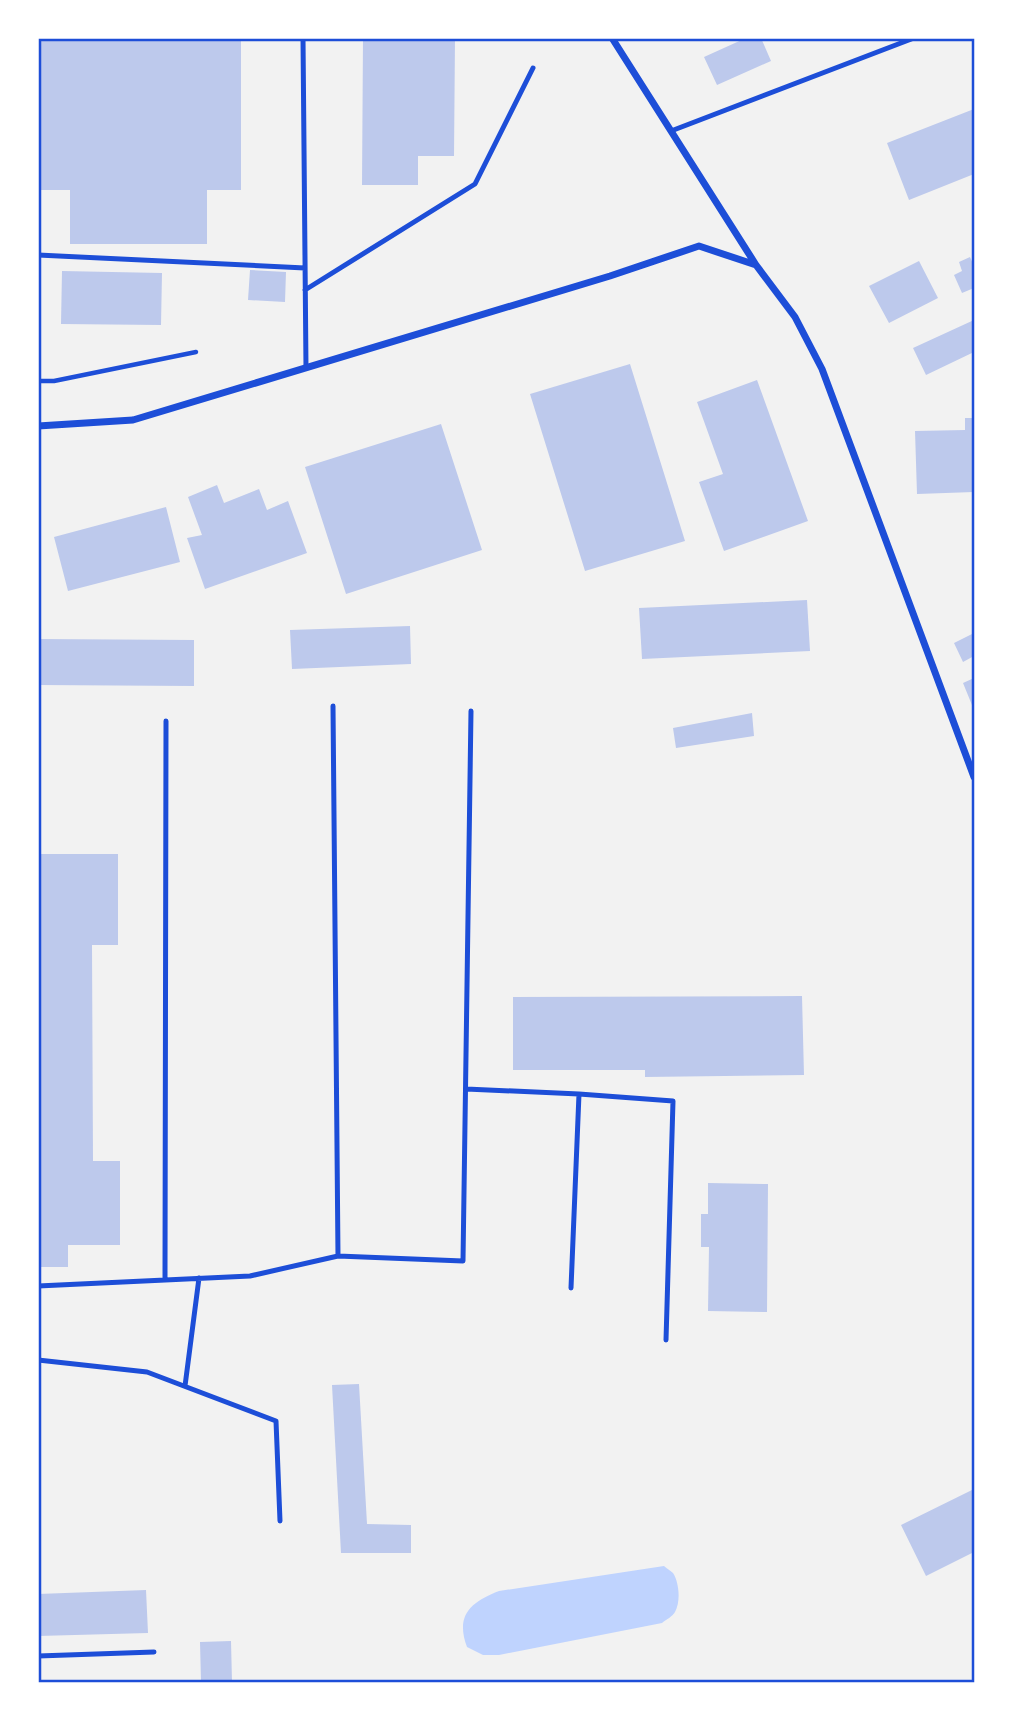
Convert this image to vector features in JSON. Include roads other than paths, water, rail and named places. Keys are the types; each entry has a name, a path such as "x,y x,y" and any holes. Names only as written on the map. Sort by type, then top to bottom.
{"street":[{"path":"612,38 756,265 795,317 822,369 975,777"},
{"path":"38,426 133,420 610,276 699,246 756,265"}],"lane":[{"path":"303,38 306,368"},
{"path":"671,131 914,38"},
{"path":"305,290 475,184 533,68"},
{"path":"38,256 305,268"},
{"path":"333,706 338,1256"},
{"path":"38,1286 250,1276 338,1256 463,1261 471,711"},
{"path":"165,1280 166,721"},
{"path":"466,1089 673,1101 666,1340"},
{"path":"571,1288 579,1094"},
{"path":"185,1386 199,1278"},
{"path":"38,1360 147,1372 276,1421 279,1521"},
{"path":"38,1656 154,1652"}],"water":[{"path":"664,1566 675,1577 679,1597 675,1612 662,1623 499,1655 483,1655 467,1647 463,1626 468,1611 480,1600 499,1591"}]}
